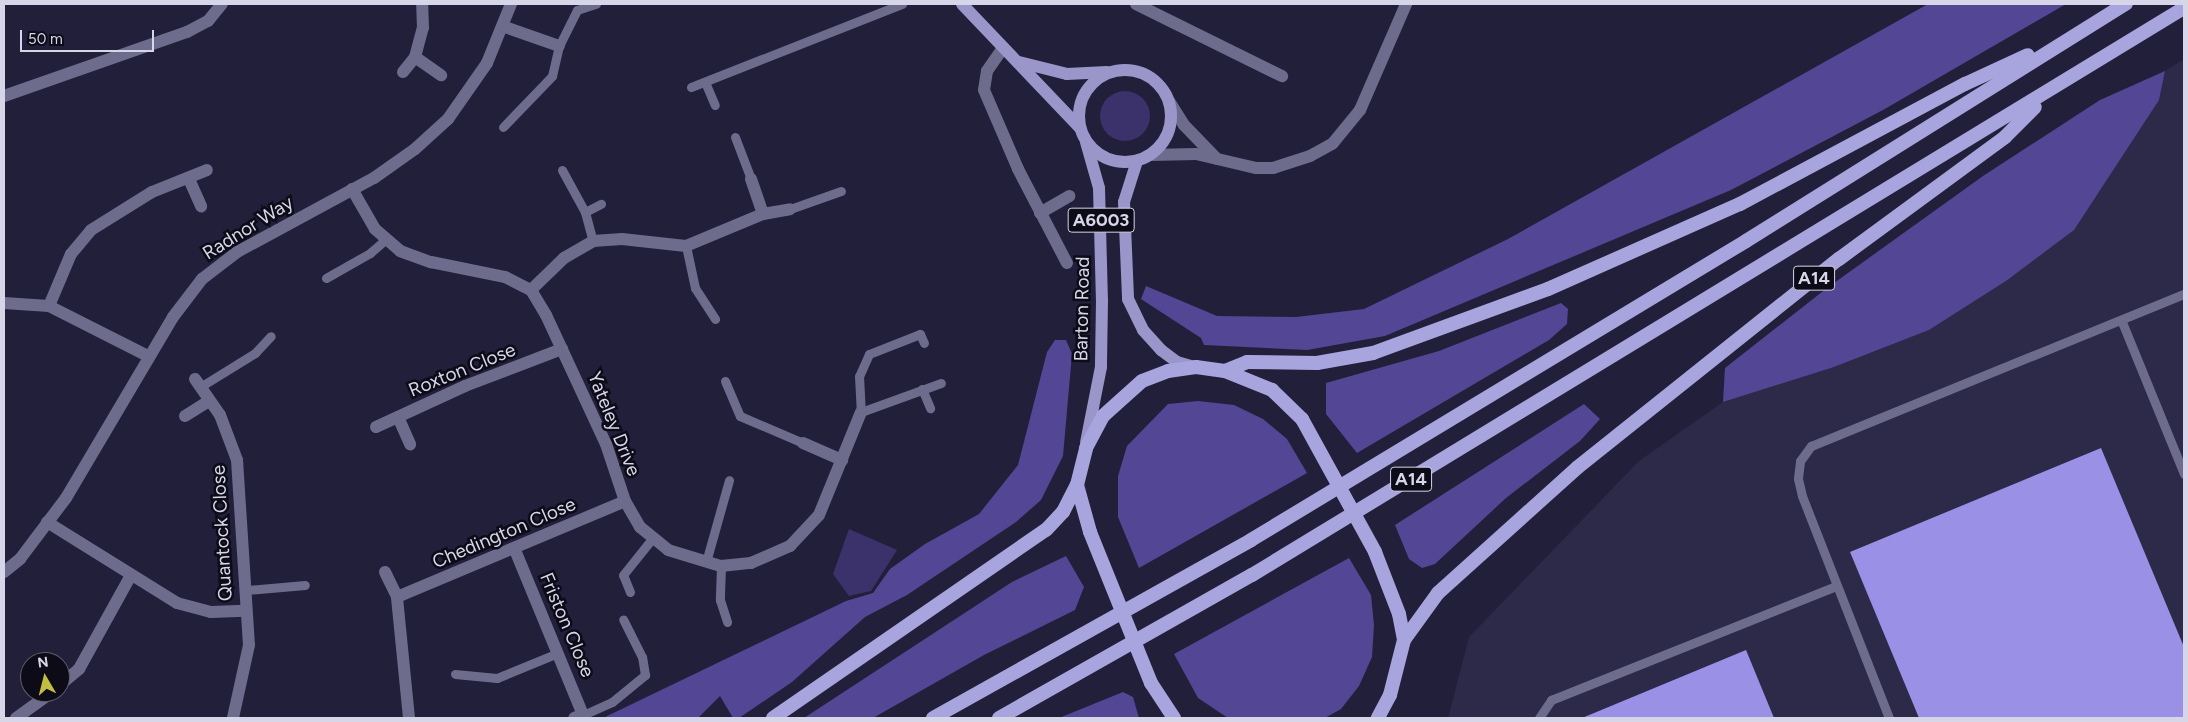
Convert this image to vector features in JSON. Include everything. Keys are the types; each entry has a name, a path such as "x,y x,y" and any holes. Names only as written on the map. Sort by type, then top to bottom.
{"highway":[{"name":"A14","path":"933,718 1068,646 1268,530 1746,241 2126,4"},
{"name":"A14","path":"999,718 1252,575 2051,91 2184,8"},
{"name":"A14","path":"1225,371 1247,362 1317,362 1373,353 1548,289 1740,204 1965,84 2075,35"},
{"name":"A14","path":"1404,640 1438,593 1578,467 1839,258 2005,137 2051,91"},
{"path":"773,718 1046,530 1063,512 1078,485 1086,448 1102,416 1142,381 1196,367 1225,371 1272,390 1302,419 1376,552 1396,606 1404,640 1390,695 1378,718"},
{"path":"1078,485 1084,516 1151,683 1174,718"},
{"path":"1390,695 1390,718"}],"main road":[{"path":"962,4 1080,128 1086,142 1109,159 1137,161 1150,155 1168,133 1169,101 1149,76 1118,70 1067,74 1019,62"},
{"path":"1080,128 1082,100 1090,86 1118,70"},
{"name":"Barton Road","path":"1086,142 1098,188 1102,300 1101,367 1086,448"},
{"name":"A6003","path":"1137,161 1124,202 1128,299 1143,330 1161,350 1177,362 1196,367"}],"street":[{"path":"4,96 187,32 208,20 222,4"},
{"path":"403,72 416,57 424,28 422,4"},
{"name":"Radnor Way","path":"4,572 20,559 66,498 148,356 202,279 238,252 352,189 415,149 448,119 487,63 505,26 511,4"},
{"path":"1136,4 1282,76"},
{"path":"1160,16 1166,4"},
{"path":"1150,155 1196,154 1219,161 1273,168 1310,156 1333,143 1360,110 1406,4"},
{"path":"505,26 559,46"},
{"name":"Barton Road","path":"1003,48 988,71 984,90 1040,212 1068,263"},
{"path":"416,57 441,74"},
{"path":"1169,101 1184,125 1219,161"},
{"path":"49,306 71,254 91,230 152,192 189,179 207,170"},
{"path":"189,179 201,206"},
{"path":"751,179 763,214"},
{"path":"352,189 384,240 400,251 431,262 505,277 531,290 564,258 593,241 622,239 686,246 763,214 790,209"},
{"path":"1040,212 1070,196"},
{"name":"Yateley Drive","path":"531,290 562,349 606,444 625,501 651,540 668,550 721,566 751,563 790,546 819,515 861,412"},
{"path":"4,303 49,306 148,356"},
{"name":"Roxton Close","path":"376,427 562,349"},
{"name":"Quantock Close","path":"198,383 220,415 237,460 239,525 247,590 245,611 249,645 233,718"},
{"path":"185,416 209,400"},
{"path":"398,417 410,444"},
{"path":"803,444 842,460"},
{"name":"Chedington Close","path":"397,597 515,550 625,501"},
{"path":"47,522 176,603 211,612 245,611"},
{"name":"Friston Close","path":"515,550 558,653 579,716"},
{"path":"385,572 397,597 409,718"},
{"path":"70,677 79,669 131,575"},
{"path":"16,718 38,702"}],"lane":[{"path":"503,127 552,76 559,46 577,10 596,4"},
{"path":"691,87 902,4"},
{"path":"705,82 715,105"},
{"path":"735,137 751,179"},
{"path":"562,170 585,212 593,241"},
{"path":"790,209 841,191"},
{"path":"585,212 601,204"},
{"path":"326,278 370,253 384,240"},
{"path":"686,246 695,288 715,319"},
{"path":"1889,718 1836,586 1798,478 1800,461 1810,446 2122,322 2184,294"},
{"path":"2122,322 2184,474"},
{"path":"924,343 920,334 870,354 859,376 861,412 941,383"},
{"path":"198,383 255,353 271,336"},
{"path":"726,381 740,416 803,444"},
{"path":"922,389 930,408"},
{"path":"706,562 728,480"},
{"path":"630,592 623,575 651,540"},
{"path":"721,566 720,600 727,622"},
{"path":"247,590 305,585"},
{"path":"1539,718 1551,700 1836,586"},
{"path":"579,716 609,703 645,675 642,657 623,619"},
{"path":"455,674 497,678 558,653"}],"shaded area":[{"path":"1928,4 2066,4 1883,110 1731,190 1385,336 1307,350 1204,345 1201,338 1141,299 1146,286 1217,316 1296,317 1364,309 1508,239"},
{"path":"2184,59 2184,718 1448,718 1469,637 1639,461 1723,402 1834,367 1929,330 2006,281 2159,100 2165,71"},
{"path":"2165,71 2159,100 2074,230 2006,281 1929,330 1834,367 1723,402 1725,368 1827,288 1983,176 2100,100"},
{"path":"1120,91 1130,91 1143,98 1150,111 1150,121 1143,134 1130,141 1120,141 1111,137 1104,130 1100,121 1100,111 1104,102 1111,95"},
{"path":"1561,303 1568,309 1567,324 1549,340 1357,453 1326,414 1326,383 1439,351"},
{"path":"1055,340 1066,340 1072,354 1063,456 1041,500 1016,522 907,595 865,617 792,682 739,718 733,718 720,696 698,718 603,718 846,601 873,593 890,569 925,544 979,514 1018,465 1047,352"},
{"path":"1198,401 1234,405 1263,419 1287,439 1307,473 1139,568 1118,517 1118,476 1127,446 1168,404"},
{"path":"1584,404 1600,419 1580,441 1506,498 1435,564 1422,568 1409,559 1395,525"},
{"path":"849,529 897,550 871,591 849,596 833,574"},
{"path":"1066,556 1084,587 1075,610 984,655 873,718 804,718 1012,582"},
{"path":"1349,558 1371,595 1374,625 1372,657 1359,686 1341,709 1325,718 1228,718 1198,698 1174,654"},
{"path":"1123,692 1133,697 1139,718 1059,718"}],"building":[{"path":"2101,448 2184,647 2184,718 1919,718 1850,552"},
{"path":"1746,650 1774,718 1582,718"}]}
